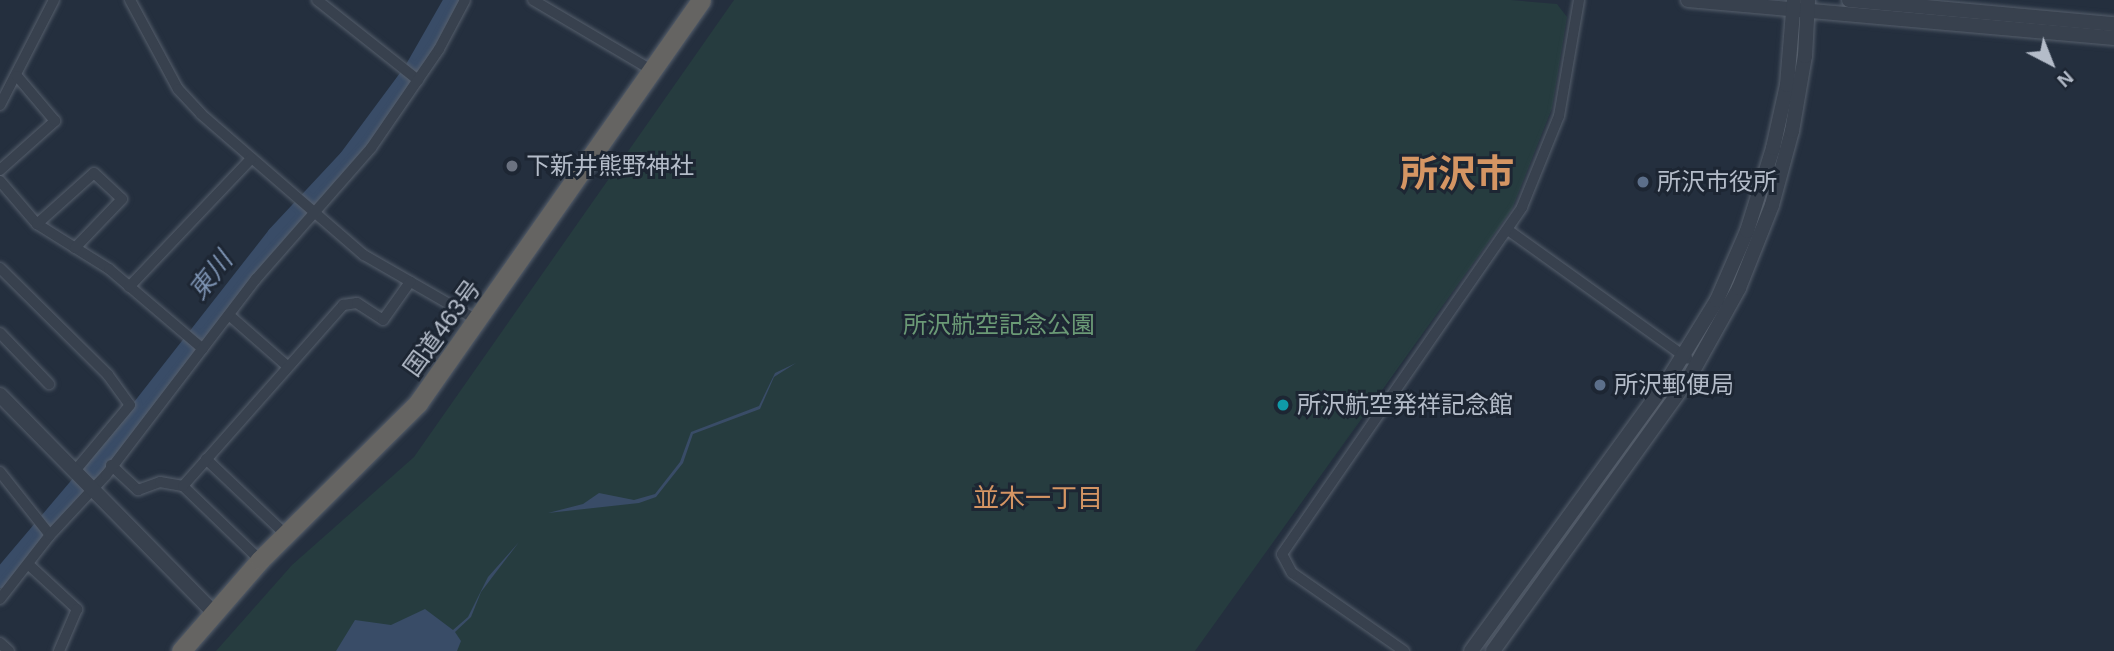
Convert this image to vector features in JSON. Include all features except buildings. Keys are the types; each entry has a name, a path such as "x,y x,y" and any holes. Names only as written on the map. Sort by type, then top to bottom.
{"highway":[{"name":"国道463号","path":"181,651 212,611 260,560 418,402 479,321 701,0"}],"street":[{"path":"0,105 54,0"},
{"path":"130,0 182,95 251,159 364,256 479,321"},
{"path":"317,0 416,79"},
{"path":"83,481 111,465 311,211 371,148 465,0"},
{"path":"533,0 653,71"},
{"path":"1404,651 1292,573 1282,554 1508,230 1528,196 1559,116 1578,0"},
{"path":"1688,0 1800,5 2114,38"},
{"path":"1849,0 2114,24"},
{"path":"1493,651 1739,288 1779,182 1798,102 1800,5"},
{"path":"0,170 55,121 17,76"},
{"path":"129,287 251,159"},
{"path":"37,225 94,173 122,199 75,248"},
{"path":"0,181 37,225 75,248 129,287 201,348"},
{"path":"1508,230 1690,360"},
{"path":"0,268 108,375 130,405 28,564 0,599"},
{"path":"183,486 346,302 357,303 383,320 410,282"},
{"path":"229,314 287,366"},
{"path":"0,333 49,384"},
{"path":"1471,651 1690,360"},
{"path":"0,395 212,611"},
{"path":"206,459 286,534"},
{"path":"111,465 138,491 160,482 183,486 260,560"},
{"path":"0,472 48,534"},
{"path":"28,564 78,609 59,651"},
{"path":"0,643 9,651"}],"green space":[{"name":"所沢航空記念公園","path":"734,0 1511,0 1557,4 1567,17 1552,108 1512,209 1195,651 216,651 292,565 414,457"}],"water":[{"path":"796,363 774,377 760,409 693,434 683,463 656,497 639,503 548,513 583,504 599,493 634,500 655,494 680,462 691,432 759,406 775,373"},
{"path":"519,542 481,592 471,617 455,632 461,641 457,651 336,651 355,620 391,625 425,609 453,630 468,617 488,577"}],"waterway":[{"name":"東川","path":"0,578 95,466 276,235 348,158 413,70 453,0"}],"place":[{"name":"下新井熊野神社","path":"512,166"},
{"name":"所沢市役所","path":"1643,182"},
{"name":"所沢郵便局","path":"1600,385"},
{"name":"所沢航空発祥記念館","path":"1283,405"}],"district":[{"name":"所沢市","path":"1457,175"},
{"name":"並木一丁目","path":"1038,499"}]}
